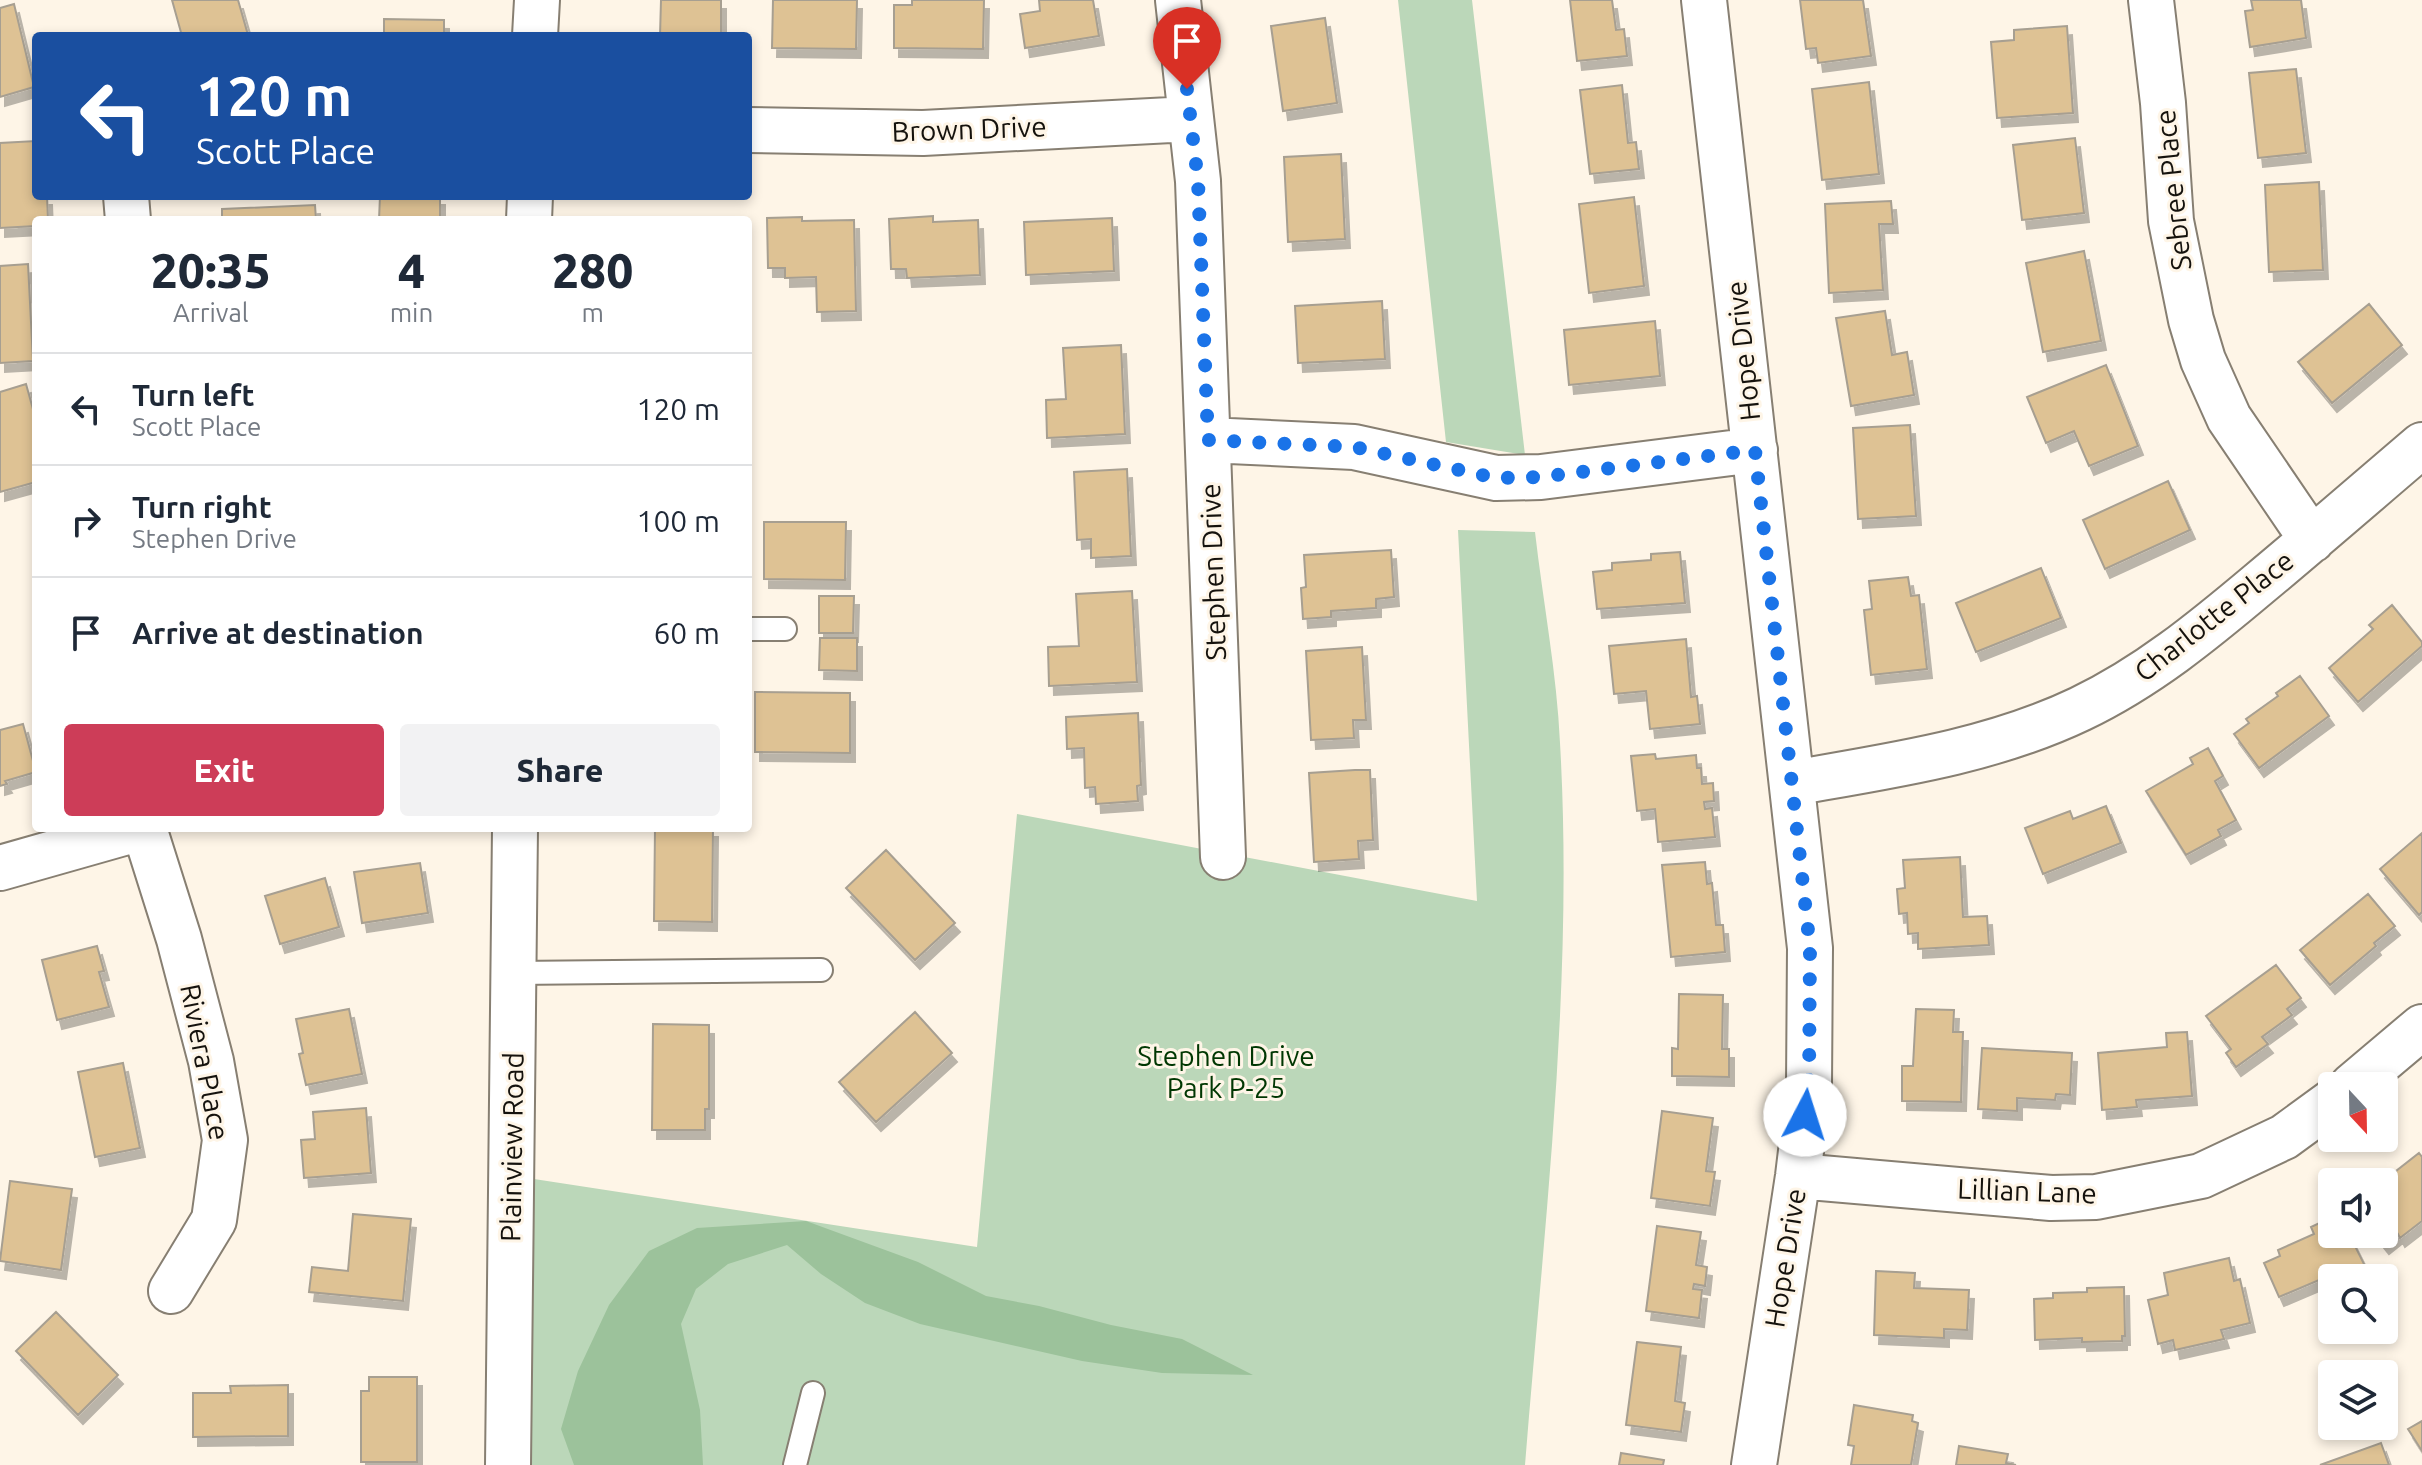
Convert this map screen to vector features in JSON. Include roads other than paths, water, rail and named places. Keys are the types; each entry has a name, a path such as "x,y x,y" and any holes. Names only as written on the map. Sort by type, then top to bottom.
{"street":[{"path":"535,32 537,0"},
{"name":"Stephen Drive","path":"1178,0 1198,181 1223,857"},
{"name":"Hope Drive","path":"1704,0 1810,948 1809,1085 1754,1465"},
{"name":"Sebree Place","path":"2151,0 2163,103 2171,221 2191,320 2203,360 2229,418 2312,540"},
{"name":"Brown Drive","path":"752,130 923,133 1190,119"},
{"path":"1208,440 1354,447 1496,478 1541,477 1755,450"},
{"name":"Charlotte Place","path":"1792,783 1943,755 2014,736 2080,709 2139,677 2194,638 2422,445"},
{"path":"0,868 128,832"},
{"name":"Riviera Place","path":"143,832 179,939 207,1046 225,1140 214,1220 171,1291"},
{"name":"Plainview Road","path":"508,1465 515,832"},
{"path":"2369,1072 2422,1027"},
{"name":"Lillian Lane","path":"1798,1176 2051,1198 2096,1197 2201,1176 2284,1137 2318,1112"}],"lane":[{"path":"752,629 785,629"},
{"path":"514,973 821,970"},
{"path":"795,1465 813,1393"}],"park label":[{"name":"Stephen Drive Park P-25","path":"1226,1072"}]}
